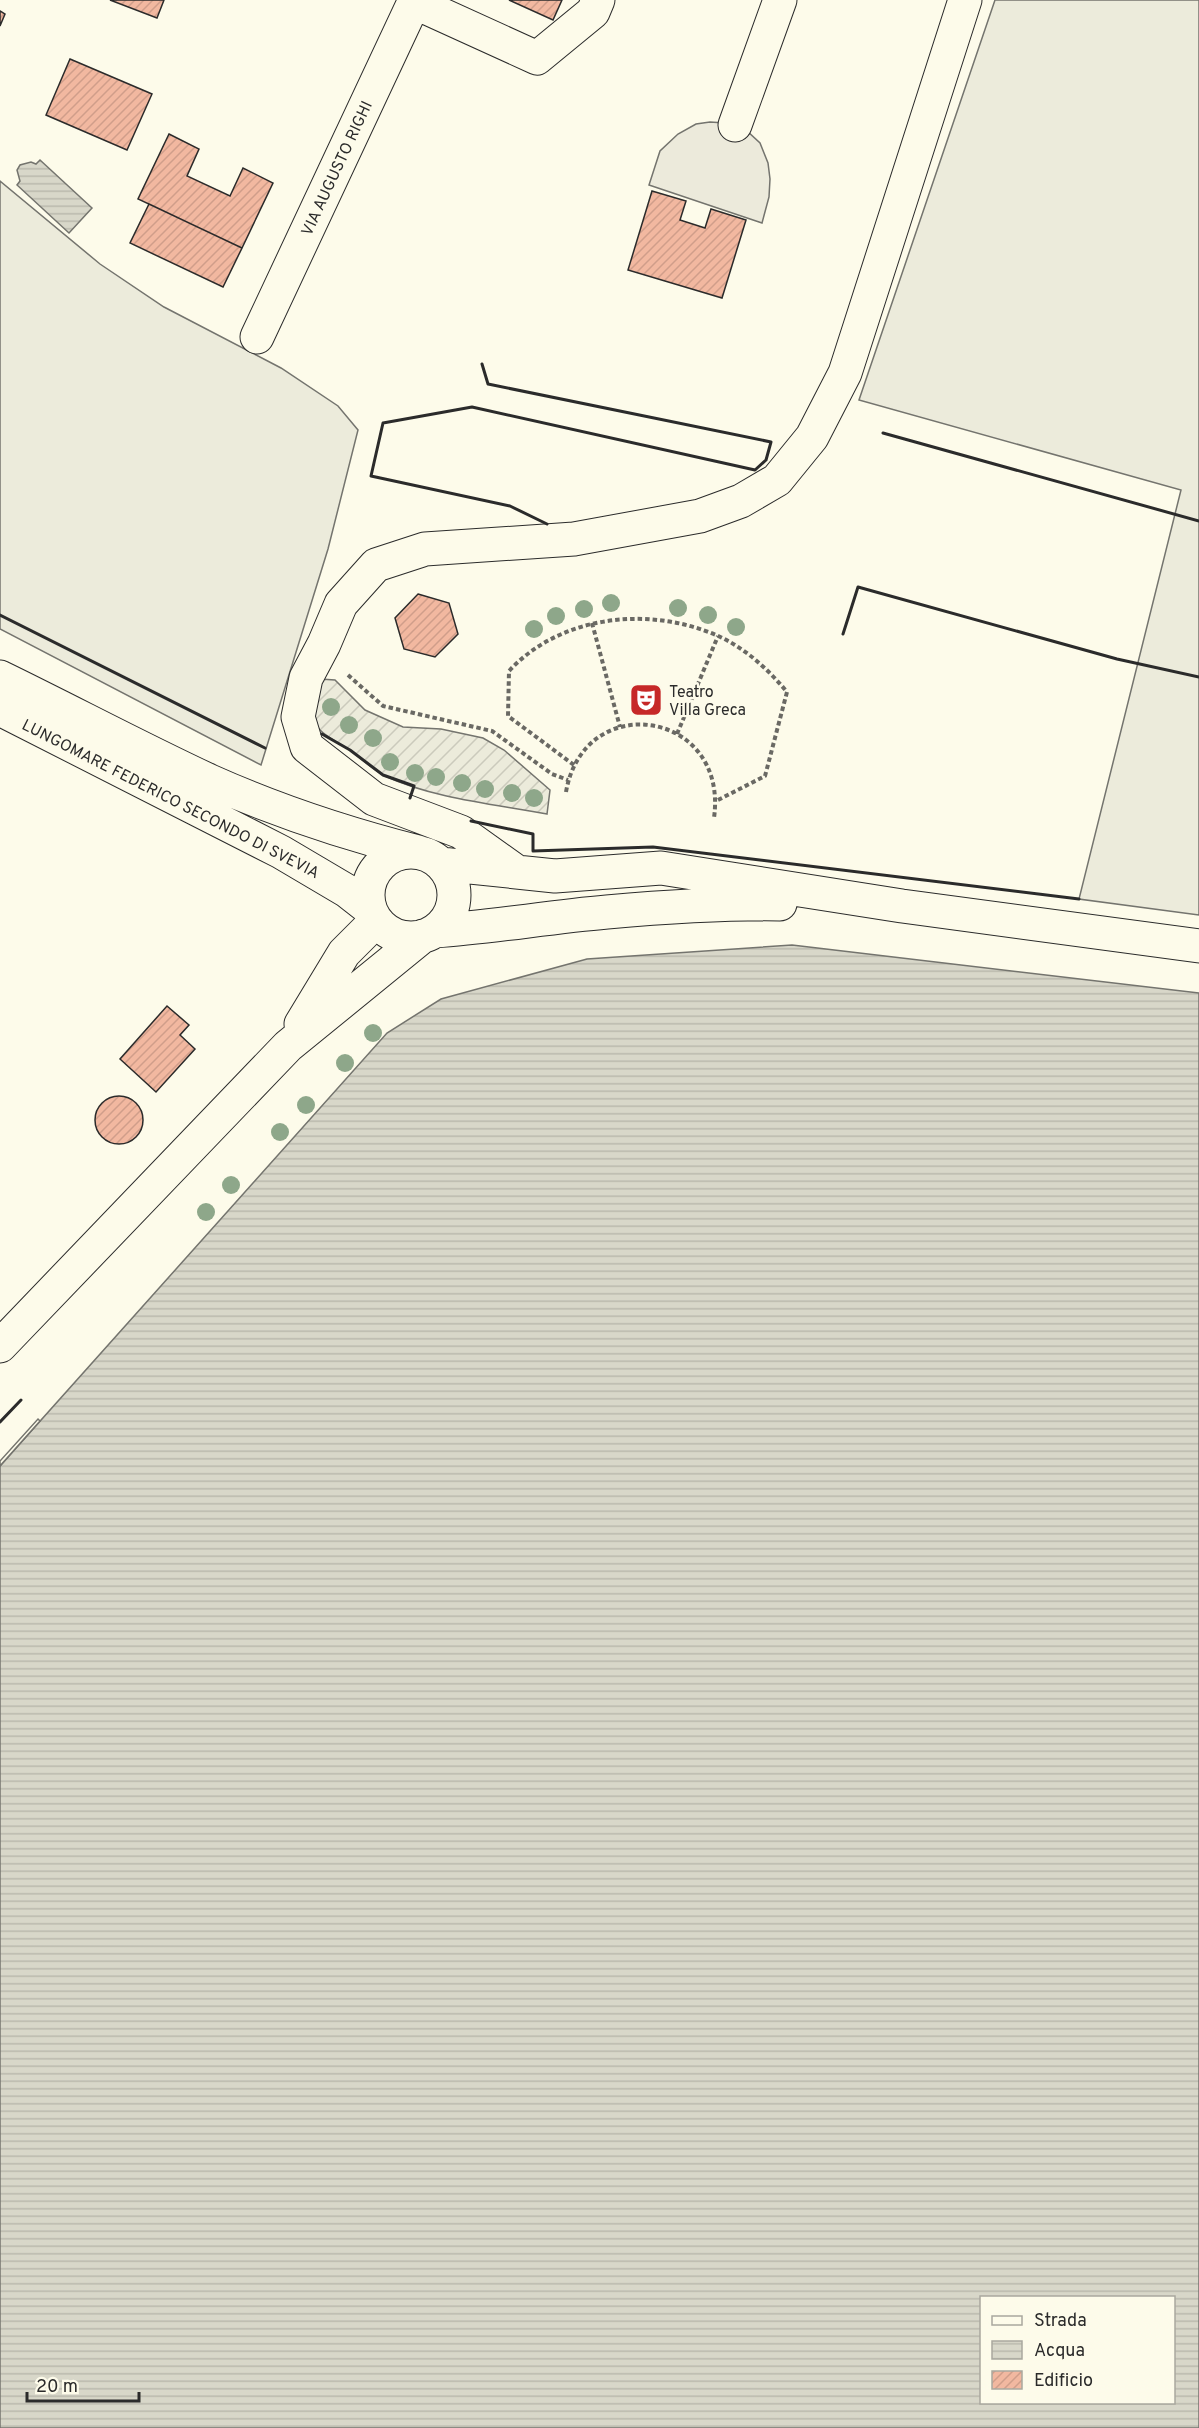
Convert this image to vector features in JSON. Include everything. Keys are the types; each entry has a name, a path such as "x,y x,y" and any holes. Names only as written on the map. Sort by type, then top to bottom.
{"street":[{"path":"415,1 537,58 593,12 598,0"},
{"path":"735,125 780,0"},
{"path":"517,872 461,831 374,799 308,747 298,717 306,678 341,604 376,565 425,549 574,539 700,516 741,501 777,480 812,437 845,373 965,0"},
{"name":"VIA AUGUSTO RIGHI","path":"257,337 415,1"},
{"name":"LUNGOMARE FEDERICO SECONDO DI SVEVIA","path":"0,677 210,781 295,815 429,858 555,876 661,868 902,906 1199,946"},
{"name":"LUNGOMARE FEDERICO SECONDO DI SVEVIA","path":"0,709 281,852 347,891 373,915"},
{"path":"0,1346 288,1047 429,933 447,917 454,899 453,886 429,858 393,855 374,872 369,884 368,896 373,915 385,930 397,936 410,938 429,933"},
{"name":"LUNGOMARE FEDERICO SECONDO DI SVEVIA","path":"429,933 605,912 724,903 902,906"},
{"path":"288,1047 344,953 373,915"}],"path":[{"path":"574,765 508,716 509,671 534,648 592,623 624,619 656,619 688,625 718,636 770,671 787,692 765,777 716,801"},
{"path":"592,623 620,728"},
{"path":"677,734 718,636"},
{"path":"324,644 346,674 382,706 492,731 552,774 568,780"},
{"path":"566,792 574,765 594,741 603,734 620,728 649,724 677,734 695,746 709,767 716,792 714,818"}],"shaded area":[{"path":"995,0 1199,0 1199,915 1079,899 1181,490 859,400"},
{"path":"725,123 747,131 760,143 768,163 770,179 769,197 762,223 649,185 660,151 678,134 696,124"},
{"path":"0,181 100,264 164,307 281,368 338,406 358,430 328,549 261,765 0,629"},
{"path":"320,679 335,680 365,710 403,727 441,729 483,738 504,750 550,790 547,814 444,795 404,784 381,774 324,734 315,724 307,707"}],"water":[{"path":"40,160 92,208 69,233 17,185 20,181 17,170 20,165 31,162 36,164"},
{"path":"792,945 1199,993 1199,2428 0,2428 0,1466 387,1033 441,999 587,959"}],"pier":[{"path":"38,1419 40,1421 0,1466 0,1461"}],"building":[{"path":"110,0 164,0 157,18"},
{"path":"509,0 562,0 553,20"},
{"path":"0,11 5,14 0,26"},
{"path":"70,59 152,94 127,150 46,115"},
{"path":"169,134 199,149 187,176 230,196 243,168 273,183 242,248 138,199"},
{"path":"652,191 686,201 680,220 705,228 711,209 746,220 722,298 628,270"},
{"path":"149,204 242,248 223,287 130,243"},
{"path":"418,594 449,603 458,634 435,657 404,649 395,618"},
{"path":"167,1006 189,1025 180,1035 195,1049 156,1092 120,1059"},
{"path":"114,1096 124,1096 136,1103 143,1115 143,1125 136,1137 124,1144 114,1144 99,1133 95,1125 95,1115 106,1100"}],"wall":[{"path":"482,364 488,384 771,442 766,460 755,470 472,407 383,423 371,476 510,506 547,524"},
{"path":"883,433 1199,521"},
{"path":"843,634 858,587 1117,659 1199,677"},
{"path":"0,615 265,748"},
{"path":"322,734 350,750 383,775 414,786 410,798"},
{"path":"471,821 533,834 533,851 653,847 1079,899"},
{"path":"0,1422 21,1400"}],"place":[{"name":"Teatro Villa Greca","path":"646,700"}]}
